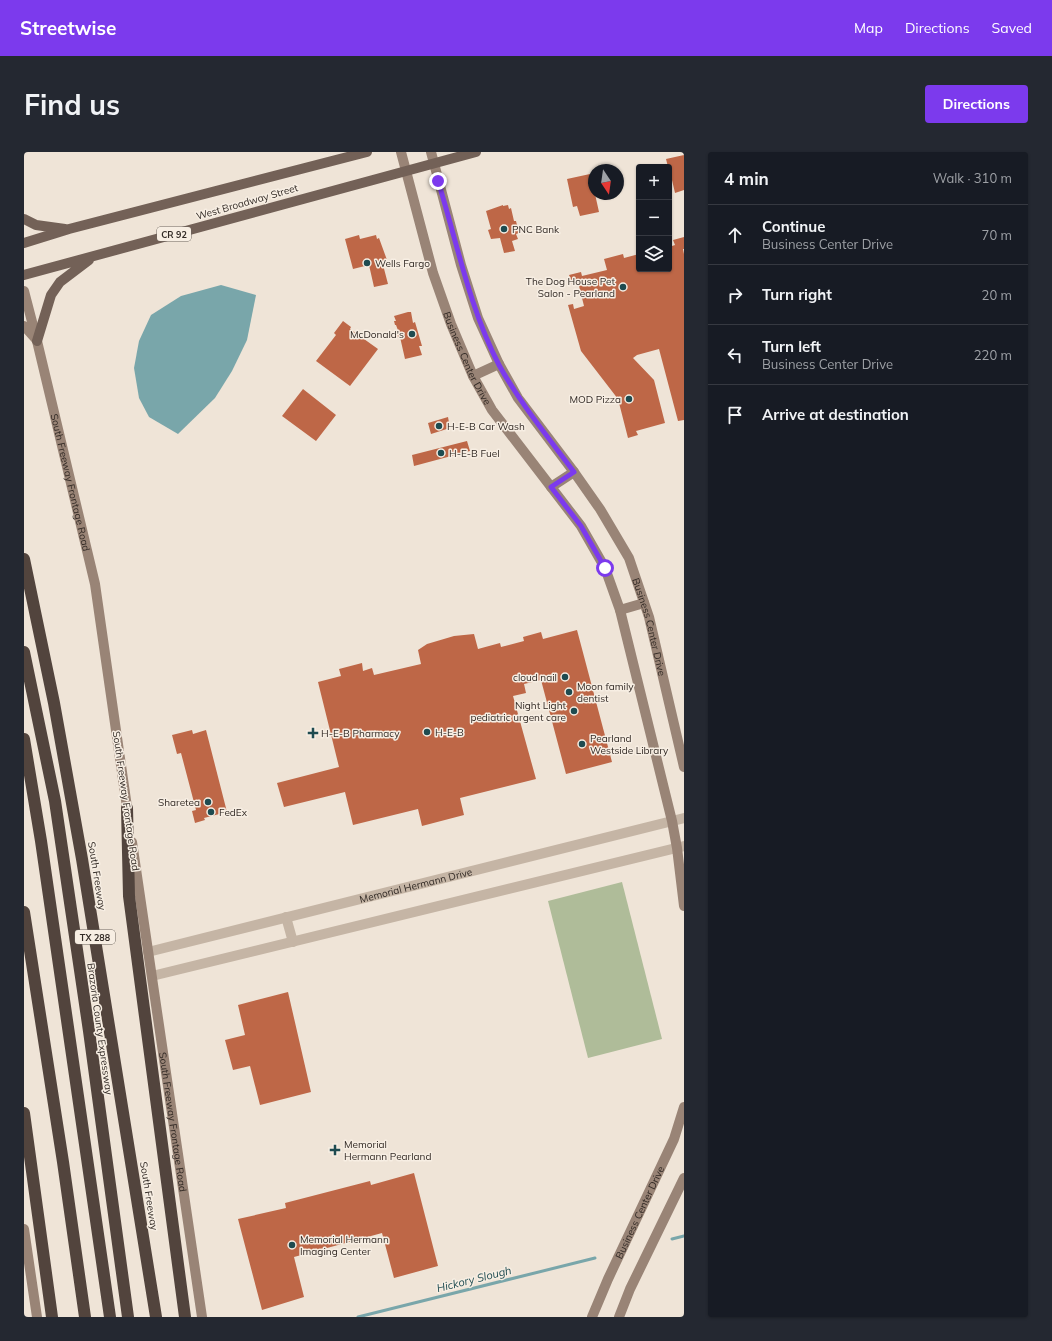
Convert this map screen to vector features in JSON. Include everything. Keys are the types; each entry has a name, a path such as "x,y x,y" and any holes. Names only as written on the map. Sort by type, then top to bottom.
{"highway":[{"name":"South Freeway","path":"24,560 54,703 82,859 156,1317"},
{"name":"Brazoria County Expressway","path":"24,652 55,801 89,1031 128,1317"},
{"path":"24,739 41,840 110,1317"},
{"path":"127,808 130,903 172,1209 185,1317"},
{"path":"24,912 86,1317"},
{"path":"24,1113 52,1317"}],"main road":[{"name":"West Broadway Street","path":"24,243 69,229 367,152"},
{"name":"West Broadway Street","path":"24,275 476,152"},
{"path":"24,219 36,225 69,229"},
{"path":"38,341 51,295 60,282 95,256"}],"street":[{"name":"Business Center Drive","path":"401,152 433,273 451,324 473,376 492,410 585,532 605,568 620,610 672,821 680,847 684,906"},
{"name":"Business Center Drive","path":"431,152 461,265 478,318 499,364 518,398 600,509 629,558 649,617 684,767"},
{"name":"South Freeway Frontage Road","path":"24,291 38,341 95,584 202,1317"},
{"path":"24,326 38,341"},
{"path":"473,376 499,364"},
{"path":"551,487 574,472"},
{"path":"620,610 644,603"},
{"name":"Memorial Hermann Drive","path":"148,952 684,818"},
{"path":"152,976 680,847"},
{"path":"286,917 293,942"},
{"name":"Business Center Drive","path":"592,1317 608,1279 674,1139 684,1107"},
{"path":"619,1317 630,1289 684,1178"},
{"path":"24,1229 37,1317"}],"green space":[{"path":"622,882 662,1039 588,1058 548,901"}],"water":[{"path":"221,285 256,295 247,340 232,371 215,398 178,434 149,417 139,398 134,368 139,341 151,315 181,296"}],"building":[{"path":"684,155 684,190 675,193 672,180 672,164 667,164 666,159"},
{"path":"588,174 588,200 596,200 599,212 580,216 577,206 573,207 567,179"},
{"name":"PNC Bank","path":"503,205 508,205 509,209 511,208 519,233 516,234 518,239 512,241 515,251 504,253 500,238 491,239 488,230 491,229 486,211"},
{"name":"Wells Fargo","path":"359,235 360,239 376,235 377,239 379,238 387,260 382,261 388,284 374,287 369,265 353,269 345,239"},
{"path":"684,237 684,420 678,421 659,349 637,355 633,358 654,380 665,423 636,431 638,435 628,438 618,399 581,351 568,305 573,304 574,309 584,306 578,282 572,284 569,275 581,272 582,276 607,270 604,259 623,254 624,258 636,255 636,272 672,272 672,246 675,245 673,240"},
{"path":"411,312 413,323 415,322 422,346 419,346 422,355 405,359 400,337 398,338 397,333 399,333 395,325 394,321 396,321 394,316"},
{"path":"343,321 351,327 350,329 378,349 350,386 316,361 336,335 334,333"},
{"path":"303,389 336,415 316,441 282,416"},
{"name":"H-E-B Car Wash","path":"448,417 450,428 431,434 428,423"},
{"name":"H-E-B Fuel","path":"467,441 470,451 414,466 412,455"},
{"name":"H-E-B","path":"577,630 612,762 566,774 541,680 524,684 526,693 513,696 536,779 460,798 464,815 422,826 418,809 353,825 345,792 284,807 277,783 339,767 318,682 341,676 339,669 362,663 363,671 372,668 374,675 421,664 418,650 427,644 454,636 474,634 478,649 500,643 501,647 524,641 523,637 541,632 543,639"},
{"path":"192,730 193,734 206,730 227,812 204,818 205,820 195,823 192,811 196,810 181,753 177,754 172,735"},
{"path":"288,992 311,1092 260,1105 250,1066 233,1070 225,1040 245,1035 238,1005"},
{"name":"Memorial Hermann Imaging Center","path":"414,1173 438,1266 394,1278 382,1233 294,1257 304,1297 262,1310 238,1219 286,1208 285,1203 370,1181 371,1185"}],"waterway":[{"path":"672,1239 684,1236"},
{"name":"Hickory Slough","path":"358,1317 595,1258"}],"place":[{"name":"PNC Bank","path":"504,229"},
{"name":"Wells Fargo","path":"367,263"},
{"name":"The Dog House Pet Salon - Pearland","path":"623,287"},
{"name":"McDonald's","path":"412,334"},
{"name":"MOD Pizza","path":"629,399"},
{"name":"H-E-B Car Wash","path":"439,426"},
{"name":"H-E-B Fuel","path":"441,453"},
{"name":"cloud nail","path":"565,677"},
{"name":"Moon family dentist","path":"569,692"},
{"name":"Night Light pediatric urgent care","path":"574,711"},
{"name":"H-E-B","path":"427,732"},
{"name":"H-E-B Pharmacy","path":"313,733"},
{"name":"Pearland Westside Library","path":"582,744"},
{"name":"Sharetea","path":"208,802"},
{"name":"FedEx","path":"211,812"},
{"name":"Memorial Hermann Pearland","path":"335,1150"},
{"name":"Memorial Hermann Imaging Center","path":"292,1245"}],"route":[{"path":"438,181 461,265 478,318 499,364 518,398 574,472 551,487 581,526 605,568"}]}
